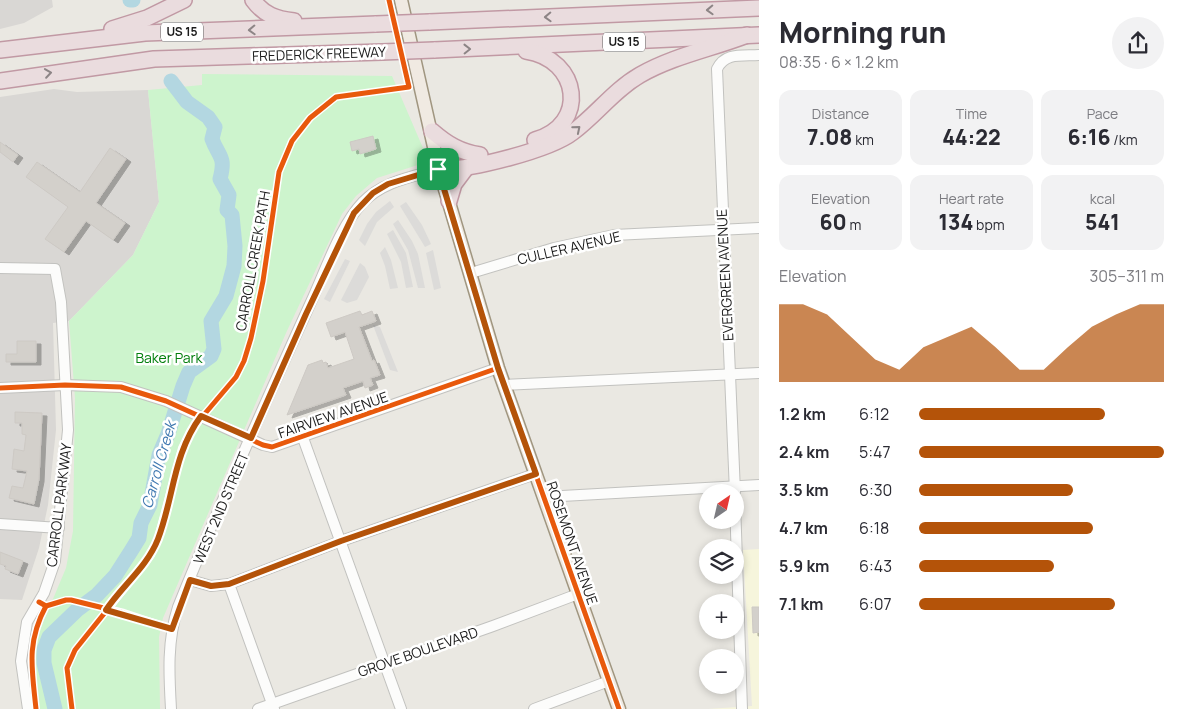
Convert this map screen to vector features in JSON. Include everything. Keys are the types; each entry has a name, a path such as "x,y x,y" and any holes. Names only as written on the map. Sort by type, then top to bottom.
{"highway":[{"path":"6,49 134,23 184,0"},
{"path":"253,0 264,12 276,19 353,25"},
{"name":"FREDERICK FREEWAY","path":"6,49 145,33 759,8"},
{"path":"438,169 456,170 466,168 548,146 579,128 610,97 638,76 670,60 753,35"},
{"name":"FREDERICK FREEWAY","path":"0,81 154,59 500,48 753,35"},
{"path":"438,169 480,155 544,138 561,125 570,109 571,90 569,81 558,65 542,55 500,48"},
{"path":"432,130 452,147 465,153 480,155"},
{"path":"449,201 454,184 466,168"}],"main road":[{"name":"ROSEMONT AVENUE","path":"401,0 432,130 438,169 471,273 498,368 619,709"}],"street":[{"name":"EVERGREEN AVENUE","path":"734,484 717,69 724,59 729,56 759,55"},
{"name":"WEST 2ND STREET","path":"171,709 170,636 178,607 306,314 354,213 373,193 388,184 438,169"},
{"name":"CULLER AVENUE","path":"471,273 554,248 614,235 759,228"},
{"name":"CARROLL PARKWAY","path":"0,268 55,269 61,302 68,430 55,561 44,593 27,622 22,661 28,709"},
{"name":"FAIRVIEW AVENUE","path":"0,388 65,385 121,386 166,401 272,447 303,438 498,368"},
{"path":"504,385 759,373"},
{"path":"303,438 400,709"},
{"path":"190,580 211,586 229,584 341,541 536,474"},
{"path":"744,487 759,485"},
{"path":"544,497 699,490"},
{"path":"0,524 59,528"},
{"path":"736,529 742,709"},
{"path":"229,584 273,706"},
{"name":"GROVE BOULEVARD","path":"258,709 273,706 385,663 493,626 578,594"},
{"path":"534,709 609,681"}],"shaded area":[{"path":"0,0 52,0 53,7 24,23 0,29"},
{"path":"54,89 77,92 148,90 159,202 133,255 69,321 53,323 56,430 48,505 39,548 22,600 0,599 0,97"},
{"path":"390,201 394,207 377,222 365,246 359,240 367,224 376,212"},
{"path":"406,202 422,225 431,244 425,247 400,206"},
{"path":"398,220 418,254 425,288 418,288 408,250 393,224"},
{"path":"393,230 406,253 413,287 406,288 401,262 387,234"},
{"path":"385,247 391,260 398,288 390,289 380,253"},
{"path":"433,250 441,288 434,290 426,253"},
{"path":"345,259 350,261 330,302 324,299"},
{"path":"360,263 365,267 369,277 357,300 347,303 341,300"},
{"path":"373,325 380,327 398,372 390,370"},
{"path":"759,549 759,709 708,709 752,706 744,550"}],"green space":[{"name":"Baker Park","path":"202,74 392,76 426,159 421,164 377,178 356,196 342,214 286,333 163,618 159,637 160,709 34,709 29,656 66,568 73,531 75,398 69,321 133,255 159,202 148,90 202,85"}],"building":[{"path":"373,136 376,149 360,154 359,149 352,151 350,142"},
{"path":"0,142 18,155 13,162 0,152"},
{"path":"110,148 126,159 96,203 125,223 113,240 86,221 64,252 45,239 68,207 26,177 37,162 80,192"},
{"path":"360,311 362,315 372,311 376,321 359,327 372,361 374,360 380,375 370,378 373,385 365,388 363,381 343,388 346,395 287,415 308,365 322,360 323,363 326,362 328,368 354,359 345,332 331,337 326,323"},
{"path":"17,341 36,341 36,362 6,362 6,354 17,354"},
{"path":"15,412 42,413 39,479 34,504 9,498 12,486 23,488 27,471 12,469 14,449 24,451 26,435 22,434 22,423 15,423"},
{"path":"0,552 23,561 18,574 5,569 6,566 0,564"},
{"path":"752,607 759,607 759,632 753,633"}],"waterway":[{"name":"Carroll Creek","path":"55,709 44,663 44,650 49,637 77,610 97,595 115,576 139,538 141,523 150,505 159,455 168,434 183,386 189,372 211,356 214,349 211,321 226,296 234,266 235,246 232,215 227,210 229,195 220,179 222,161 212,139 215,127 208,117 187,102 171,81"}],"cycle path":[{"name":"CARROLL CREEK PATH","path":"72,709 67,668 75,650 151,555 158,538 182,448 191,430 236,377 244,361 263,281 279,172 292,141 310,118 336,97 409,87 389,0"},
{"path":"0,388 65,385 121,387 166,401 263,445 272,447 498,368"},
{"path":"504,385 619,709"},
{"path":"39,602 46,606 71,600 124,613 172,629"},
{"path":"36,709 32,669 33,644 35,632 46,606"}],"route":[{"path":"438,169 498,368 536,474 341,541 229,584 211,586 190,580 178,607 172,629 124,613 106,610 151,555 174,483 182,448 201,416 251,438 306,314 354,213 363,202 380,188 438,169"}]}
